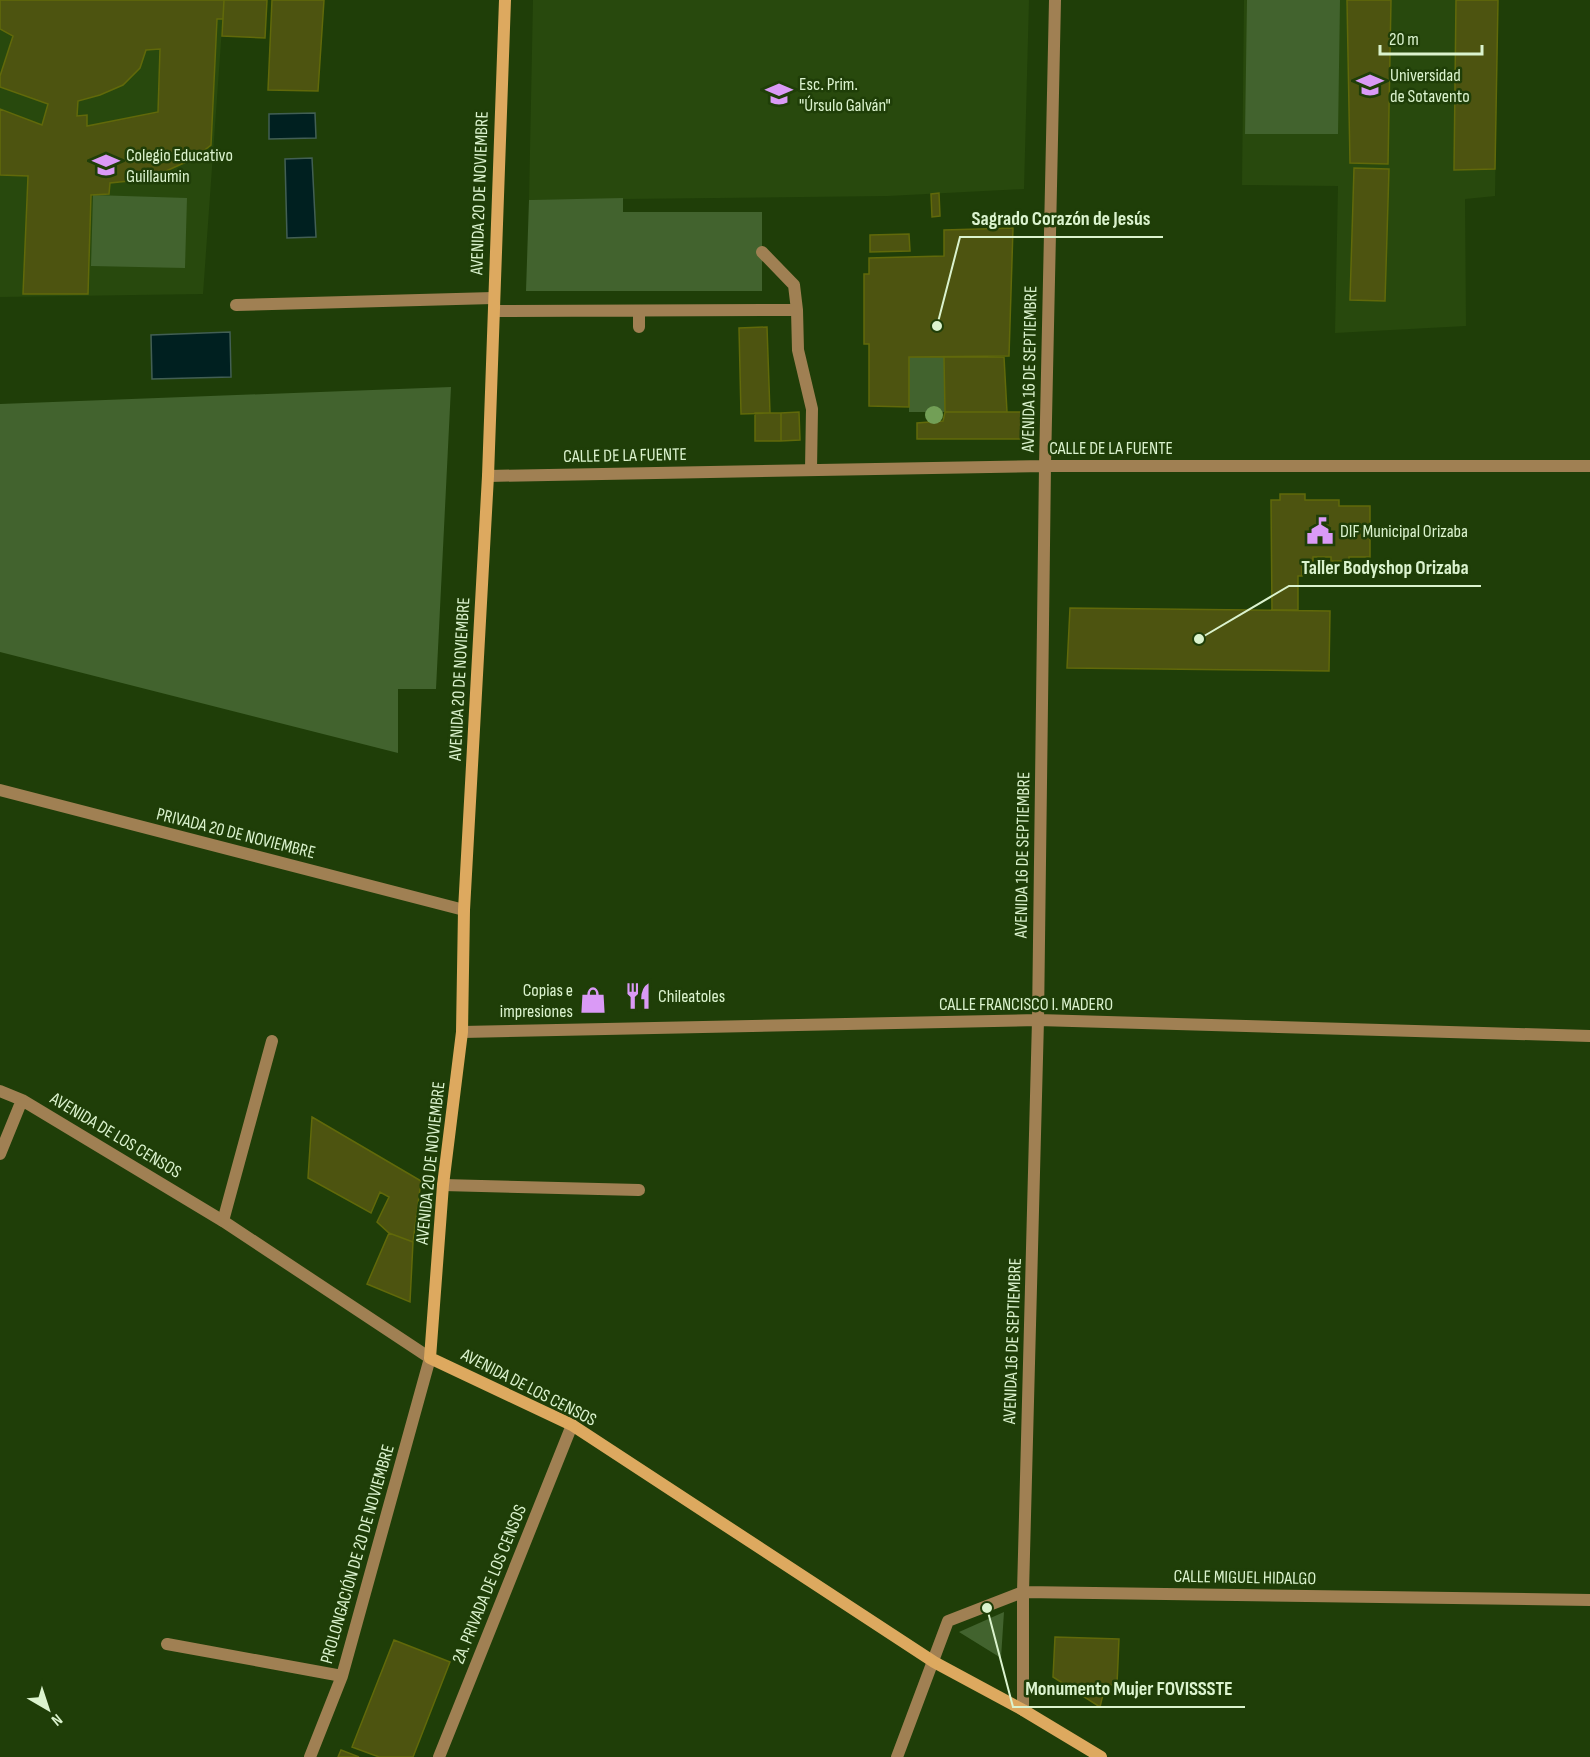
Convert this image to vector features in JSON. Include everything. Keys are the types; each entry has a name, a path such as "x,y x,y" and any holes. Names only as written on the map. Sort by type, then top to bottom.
{"street":[{"name":"AVENIDA 20 DE NOVIEMBRE","path":"430,1358 443,1185 462,1032 464,910 489,476 493,298 505,0"},
{"name":"AVENIDA 16 DE SEPTIEMBRE","path":"1023,1710 1023,1592 1038,1020 1054,0"},
{"path":"762,252 794,285 798,310 798,350 812,409 811,469"},
{"path":"236,305 493,298"},
{"path":"639,310 639,327"},
{"path":"494,311 798,310"},
{"name":"CALLE DE LA FUENTE","path":"489,476 1045,466 1590,466"},
{"name":"PRIVADA 20 DE NOVIEMBRE","path":"0,790 464,910"},
{"name":"CALLE FRANCISCO I. MADERO","path":"462,1032 1038,1020 1590,1036"},
{"path":"223,1221 272,1041"},
{"name":"AVENIDA DE LOS CENSOS","path":"0,1091 22,1100 223,1221 430,1358 572,1425 934,1662 1023,1710 1101,1757"},
{"path":"0,1154 22,1100"},
{"path":"443,1185 639,1190"},
{"name":"PROLONGACIÓN DE 20 DE NOVIEMBRE","path":"309,1757 342,1676 430,1358"},
{"name":"2A. PRIVADA DE LOS CENSOS","path":"438,1757 572,1425"},
{"name":"CALLE MIGUEL HIDALGO","path":"934,1662 948,1621 1023,1592 1590,1600"},
{"path":"166,1644 342,1676"},
{"path":"897,1757 934,1662"}],"shaded area":[{"name":"Colegio Educativo Guillaumin","path":"0,0 224,0 203,294 0,297"},
{"name":"Esc. Prim. \"Úrsulo Galván\"","path":"533,0 1029,0 1024,189 888,196 529,200"},
{"name":"Universidad de Sotavento","path":"1244,0 1498,0 1495,196 1465,199 1466,326 1335,333 1338,186 1242,185"},
{"path":"1247,0 1340,0 1338,134 1245,134"},
{"path":"93,195 187,198 185,268 91,266"},
{"path":"623,198 623,212 762,212 762,291 526,291 529,200"},
{"path":"909,357 944,357 945,412 909,412"},
{"path":"451,387 436,689 398,689 398,753 0,652 0,404"},
{"path":"1004,1612 1001,1658 959,1632"}],"water":[{"path":"315,113 316,138 269,139 269,114"},
{"path":"312,158 316,237 287,238 285,159"},
{"path":"230,332 231,377 152,379 151,335"}],"building":[{"name":"Colegio Educativo Guillaumin","path":"0,0 224,0 223,19 217,19 211,145 193,159 166,171 139,180 110,183 109,194 91,195 88,294 23,294 28,176 0,175 0,109 42,125 48,104 0,87 0,76 13,36 0,29","holes":["160,49 158,112 87,126 87,115 77,116 78,101 123,85 140,68 146,50"]},
{"path":"224,0 267,0 265,38 222,36"},
{"path":"272,0 324,0 318,91 268,90"},
{"path":"1347,0 1391,0 1388,164 1350,163"},
{"path":"1456,0 1498,0 1495,169 1454,170"},
{"path":"1354,168 1389,169 1385,301 1350,300"},
{"path":"939,193 940,216 932,217 931,194"},
{"path":"1013,228 1009,356 909,357 909,407 869,406 869,344 864,344 864,274 869,274 869,258 944,256 944,230"},
{"path":"909,234 910,251 870,252 870,235"},
{"path":"767,327 770,413 741,414 739,328"},
{"path":"944,357 1004,357 1007,412 945,412"},
{"path":"799,412 800,440 781,441 781,413"},
{"path":"945,412 1024,412 1024,439 917,439 917,423 943,421"},
{"path":"755,413 781,413 781,441 755,441"},
{"name":"DIF Municipal Orizaba","path":"1280,494 1305,494 1305,500 1339,500 1339,506 1370,506 1370,557 1349,557 1349,561 1331,561 1331,557 1313,557 1313,565 1302,565 1302,576 1298,576 1298,610 1272,610 1271,500 1280,500"},
{"path":"1070,608 1330,611 1329,671 1067,668"},
{"path":"312,1117 421,1181 413,1242 389,1233 377,1222 389,1197 380,1192 371,1213 308,1178"},
{"path":"389,1233 413,1242 410,1302 367,1284"},
{"path":"1055,1637 1119,1639 1117,1684 1105,1686 1100,1707 1053,1677"},
{"path":"394,1640 450,1662 413,1757 379,1757 352,1747"},
{"path":"341,1750 359,1757 338,1757"}],"place":[{"name":"Universidad de Sotavento","path":"1370,85"},
{"name":"Esc. Prim. \"Úrsulo Galván\"","path":"779,94"},
{"name":"Colegio Educativo Guillaumin","path":"106,165"},
{"name":"Sagrado Corazón de Jesús","path":"937,326"},
{"name":"DIF Municipal Orizaba","path":"1320,531"},
{"name":"Taller Bodyshop Orizaba","path":"1199,639"},
{"name":"Chileatoles","path":"638,996"},
{"name":"Copias e impresiones","path":"593,1000"},
{"name":"Monumento Mujer FOVISSSTE","path":"987,1608"}]}
